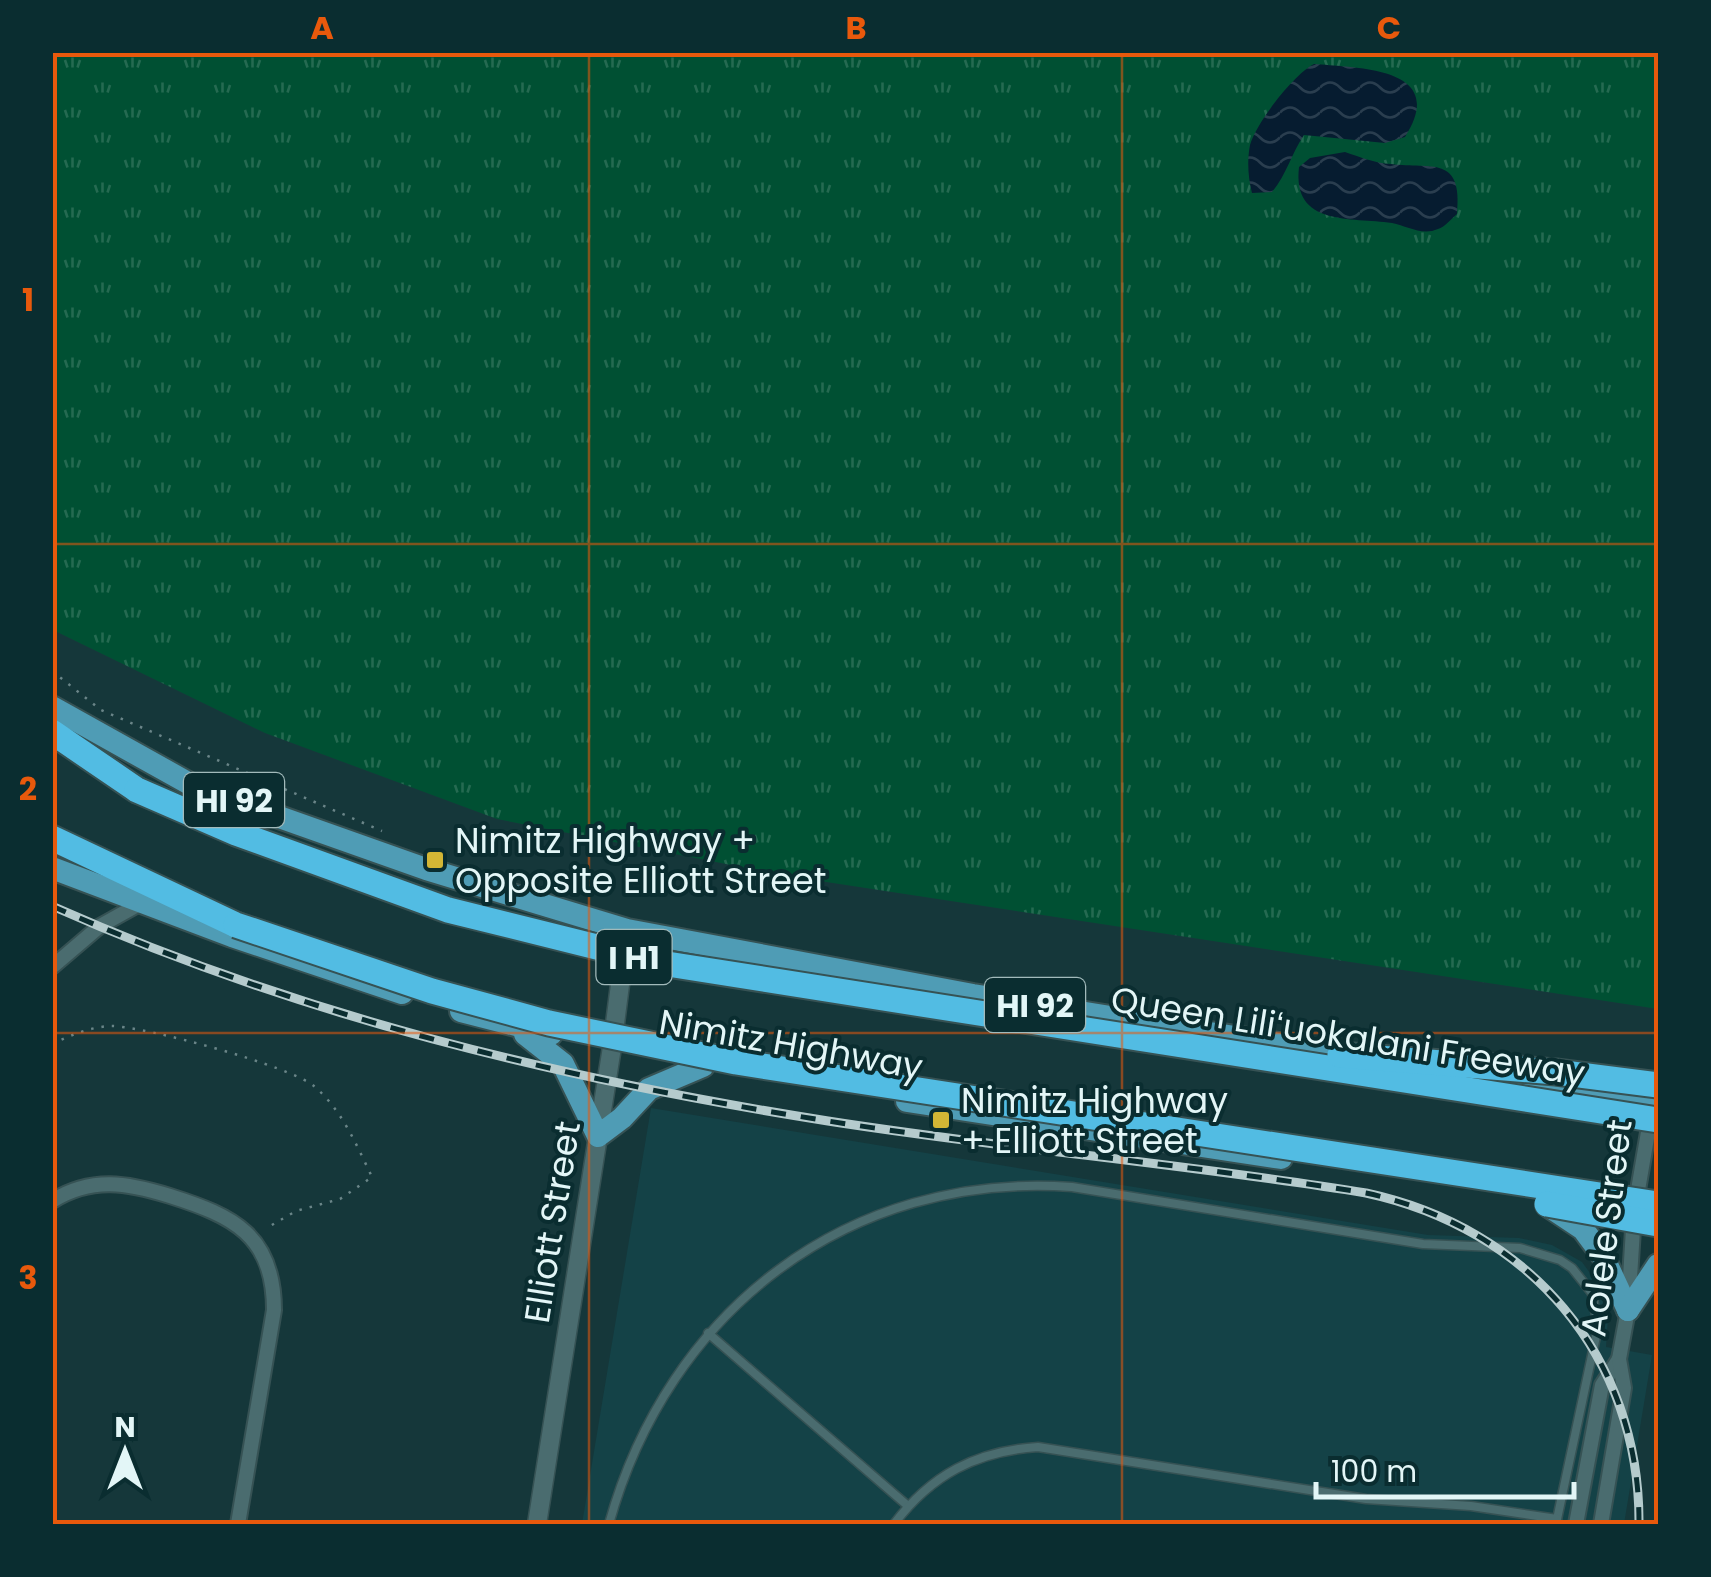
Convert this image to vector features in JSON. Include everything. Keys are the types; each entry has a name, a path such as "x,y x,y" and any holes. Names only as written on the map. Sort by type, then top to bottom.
{"highway":[{"path":"52,732 137,790"},
{"name":"Queen Liliʻuokalani Freeway","path":"52,744 137,790 344,874 448,910 660,963 1153,1040 1657,1104"},
{"name":"I H1","path":"52,838 236,925 374,974 548,1023 736,1062 1646,1209"},
{"path":"52,855 236,925"},
{"path":"1153,1040 1556,1072 1657,1104"},
{"path":"1060,1113 1658,1221"}],"main road":[{"name":"HI 92","path":"52,707 198,788 426,869 627,930 973,995 1657,1104"},
{"name":"Nimitz Highway","path":"52,868 333,972 512,1026 703,1066 1045,1123 1536,1197 1646,1209 1658,1221"},
{"path":"512,1026 563,1064 598,1136 622,1118 649,1089 703,1066"},
{"path":"1536,1197 1584,1229 1603,1256 1628,1310"},
{"path":"1628,1310 1658,1265"}],"street":[{"path":"52,966 100,926 144,902"},
{"name":"Elliott Street","path":"537,1524 627,930"},
{"name":"Aolele Street","path":"1601,1524 1624,1388 1619,1359 1646,1209 1657,1104"},
{"path":"52,1201 88,1185 130,1184 215,1210 251,1238 267,1265 274,1310 238,1524"},
{"name":"Aolele Street","path":"1576,1524 1602,1384 1619,1359"}],"lane":[{"path":"610,1524 643,1433 676,1375 725,1314 768,1276 831,1235 906,1204 1004,1186 1072,1186 1423,1244 1520,1248 1560,1260 1572,1268 1592,1293 1597,1343 1572,1439 1557,1522 1471,1506 1366,1499 1038,1447 1000,1451 965,1463 932,1482 894,1524"},
{"path":"708,1333 908,1506"}],"path":[{"path":"52,671 102,710 381,830"},
{"path":"52,1044 94,1028 116,1026 206,1046 276,1067 313,1084 333,1106 372,1178 340,1198 296,1212 251,1238"}],"shaded area":[{"path":"651,1108 1428,1235 1519,1238 1552,1245 1582,1262 1598,1284 1608,1317 1606,1347 1652,1355 1624,1524 582,1524"}],"green space":[{"path":"52,53 1658,53 1658,1009 787,876 497,819 265,733 53,630"}],"water":[{"path":"1314,64 1375,71 1408,85 1416,97 1416,114 1405,137 1385,143 1304,135 1272,192 1252,193 1248,163 1254,136 1287,88"},
{"path":"1345,152 1379,162 1442,169 1455,182 1457,214 1441,228 1426,231 1315,210 1299,186 1299,167 1310,158"}],"railway":[{"path":"52,906 240,980 432,1039 530,1064 828,1121 1299,1183 1366,1193 1425,1210 1478,1236 1524,1269 1564,1309 1596,1355 1620,1406 1634,1463 1639,1524"}],"place":[{"name":"Nimitz Highway + Opposite Elliott Street","path":"435,860"},
{"name":"Nimitz Highway + Elliott Street","path":"941,1120"}]}
